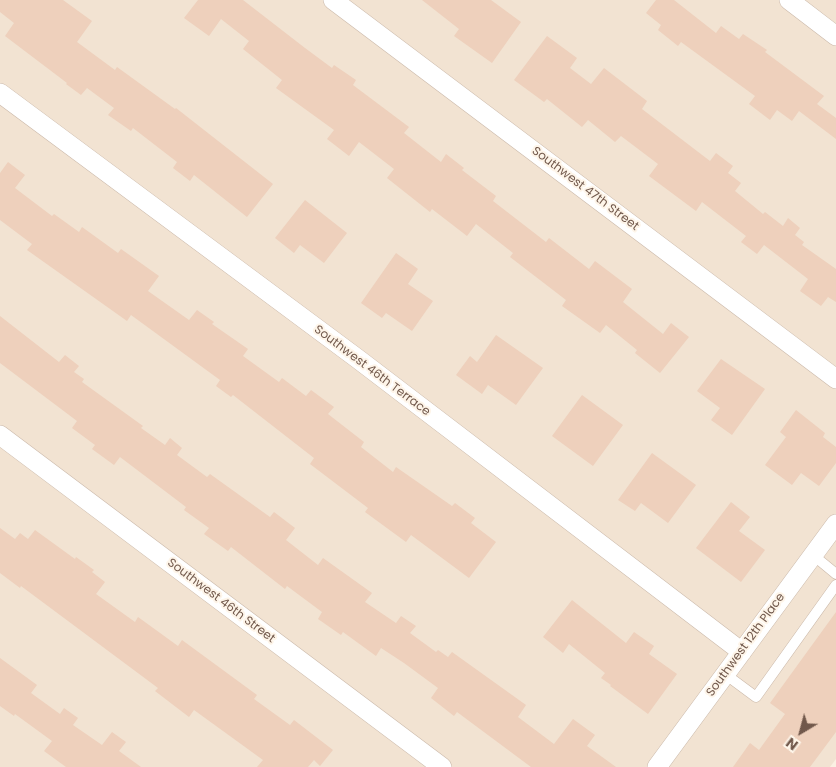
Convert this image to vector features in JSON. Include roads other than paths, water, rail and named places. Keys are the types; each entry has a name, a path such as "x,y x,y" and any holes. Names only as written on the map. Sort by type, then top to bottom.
{"street":[{"name":"Southwest 47th Street","path":"333,0 836,379"},
{"path":"788,0 836,36"},
{"name":"Southwest 46th Terrace","path":"0,93 358,359 742,652"},
{"name":"Southwest 46th Street","path":"0,435 442,767"},
{"name":"Southwest 12th Place","path":"657,767 836,524"}],"lane":[{"path":"813,555 836,574"},
{"path":"725,674 756,697 836,585"}]}
